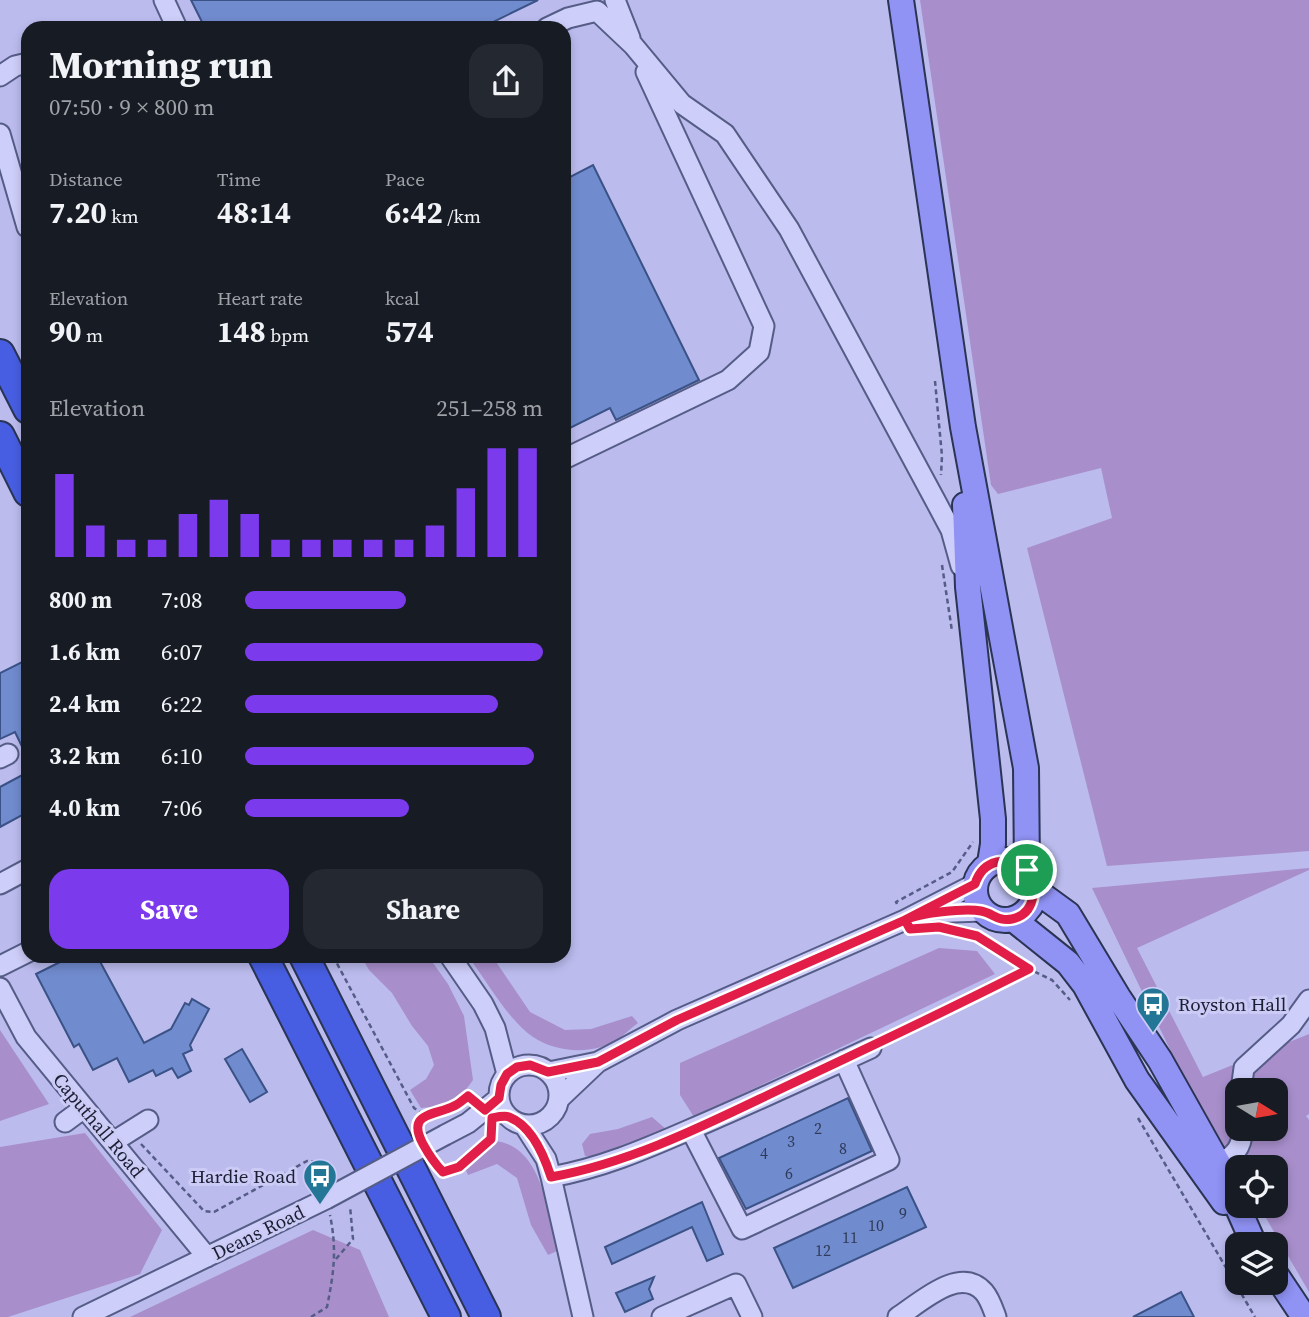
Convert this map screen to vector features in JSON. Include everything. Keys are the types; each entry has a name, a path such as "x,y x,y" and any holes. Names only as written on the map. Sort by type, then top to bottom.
{"highway":[{"path":"0,354 21,395"},
{"path":"0,436 21,478"},
{"path":"267,963 446,1317"},
{"path":"308,963 486,1317"}],"main road":[{"path":"901,0 963,428 1026,768 1031,880 1028,908 1013,919"},
{"path":"963,428 968,587 993,819 990,863"},
{"path":"1246,1232 1137,1080 1104,1018 1069,963 1013,919 994,918 983,911 975,898 975,884 978,874 990,863 1008,860 1018,863 1031,880 1068,915 1160,1060 1219,1165 1249,1232"},
{"path":"1288,1293 1304,1317"}],"street":[{"path":"164,0 174,21"},
{"path":"571,456 728,380 759,352 764,326 633,45 615,0"},
{"path":"562,21 597,11 633,45 682,104 725,134 789,229 935,500 951,530 968,587"},
{"path":"0,59 21,55"},
{"path":"0,76 21,65"},
{"path":"0,134 21,204"},
{"path":"0,173 21,214"},
{"path":"0,884 21,873"},
{"path":"502,1113 535,1125 546,1120 555,1111 559,1099 598,1062 677,1020 917,914 975,884"},
{"path":"917,914 983,911"},
{"path":"0,967 21,956"},
{"path":"455,963 483,1004 495,1028 507,1074"},
{"name":"Caputhall Road","path":"0,988 26,1037 84,1108 121,1137 207,1257"},
{"path":"1243,1078 1244,1068 1291,1025 1309,1000"},
{"path":"495,1028 530,1065 548,1072 555,1080 559,1099"},
{"path":"530,1065 517,1067 507,1074 501,1085 502,1113 549,1168 588,1171 691,1130 871,1048"},
{"path":"691,1130 742,1229 889,1160 844,1060"},
{"path":"548,1072 598,1062"},
{"path":"65,1122 84,1108"},
{"name":"Deans Road","path":"95,1315 324,1200 468,1123 502,1113"},
{"path":"121,1137 148,1120"},
{"path":"546,1120 549,1168 583,1317"},
{"path":"1219,1165 1237,1152 1242,1141"},
{"path":"898,1317 946,1287 959,1282 973,1283 986,1294 996,1317"},
{"path":"662,1317 736,1284 752,1317"}],"path":[{"path":"951,930 977,936 1029,969 1052,980 1072,1003"},
{"path":"337,963 414,1108 424,1115"},
{"path":"871,1048 1029,969"},
{"path":"417,1133 419,1122 424,1115 456,1106 468,1096 502,1113 491,1139 459,1167 443,1172 434,1164 429,1153"},
{"path":"1134,1110 1255,1317"},
{"path":"121,1137 204,1211 214,1212 307,1161 323,1162 335,1174"},
{"path":"311,1317 327,1307 336,1259 330,1216 324,1200"},
{"path":"336,1259 353,1239 349,1202"}],"shaded area":[{"path":"920,0 1309,0 1309,851 1107,866 1027,548 1112,518 1101,468 998,494 991,485"},
{"path":"1309,868 1137,948 1203,1077 1309,1034 1309,1114 1306,1116 1309,1120 1309,1292 1288,1256 1288,1232 1274,1232 1266,1218 1288,1218 1288,1155 1229,1155 1178,1066 1092,888"},
{"path":"939,948 977,951 995,974 694,1117 680,1095 680,1063"},
{"path":"365,963 433,963 448,984 464,1016 473,1080 457,1099 439,1106 421,1108 410,1090 426,1079 434,1065 428,1046 392,993"},
{"path":"473,963 497,963 530,1012 565,1030 591,1029 632,1016 638,1023 607,1045 586,1050 564,1049 533,1037 515,1021"},
{"path":"0,1030 49,1104 0,1121"},
{"path":"652,1117 667,1130 607,1156 585,1156 582,1144 590,1134 618,1129"},
{"path":"85,1133 162,1230 140,1274 8,1317 0,1317 0,1147"},
{"path":"496,1141 512,1146 534,1169 541,1184 557,1251 548,1255 531,1225 517,1178 497,1164 468,1175 464,1166"},
{"path":"313,1230 360,1250 389,1317 130,1317"}],"building":[{"path":"191,0 538,0 495,21 202,21"},
{"path":"593,165 699,380 616,420 610,408 571,428 571,176"},
{"path":"21,662 21,744 15,732 0,739 0,673"},
{"path":"21,776 21,816 0,827 0,787"},
{"path":"58,963 101,963 144,1043 171,1029 185,1003 189,1005 192,999 209,1009 190,1045 192,1050 183,1054 191,1071 178,1078 172,1068 156,1076 153,1070 129,1082 117,1058 93,1070 79,1044 74,1047 36,974"},
{"path":"242,1049 267,1092 250,1102 225,1059"},
{"path":"848,1098 872,1151 746,1209 719,1158"},
{"path":"907,1187 926,1227 793,1288 774,1248"},
{"path":"702,1202 723,1254 707,1261 692,1227 612,1264 605,1247"},
{"path":"654,1277 649,1289 653,1299 625,1312 616,1293"},
{"path":"1181,1292 1194,1317 1133,1317"}],"place":[{"name":"Royston Hall","path":"1153,1034"},
{"name":"Hardie Road","path":"320,1206"}],"route":[{"path":"1027,870 1008,860 990,863 978,874 975,884 917,914 677,1020 598,1062 548,1072 530,1065 517,1067 507,1074 501,1085 499,1098 485,1110 468,1096 456,1106 424,1115 419,1122 417,1133 434,1164 443,1172 459,1167 491,1139 492,1118 508,1116 524,1125 546,1159 551,1177 588,1171 628,1157 871,1048 1029,969 977,936 939,927 910,929 905,920 917,914 983,911 1001,920 1013,919 1021,915 1032,901 1035,890 1027,870"}]}
